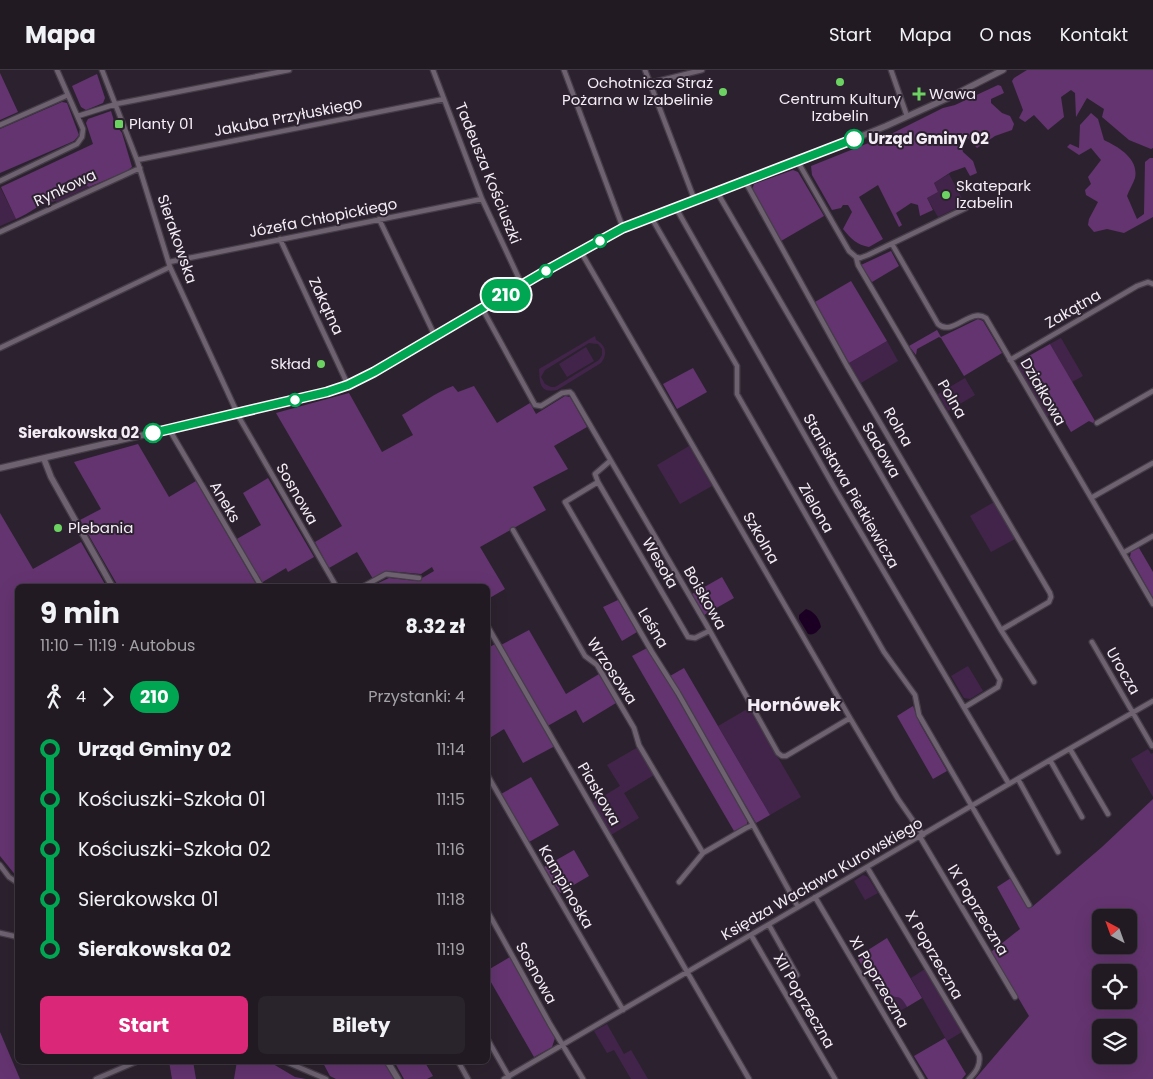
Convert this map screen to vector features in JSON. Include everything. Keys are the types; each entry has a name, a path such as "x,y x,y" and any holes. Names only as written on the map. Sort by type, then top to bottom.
{"street":[{"path":"0,181 77,144 82,137 83,129 57,70"},
{"name":"Sierakowska","path":"102,70 140,168 169,265 237,413"},
{"path":"258,70 260,76"},
{"path":"78,116 116,104 288,70"},
{"name":"Tadeusza Kościuszki","path":"433,70 482,199 522,285"},
{"path":"564,70 623,228"},
{"path":"645,70 695,201"},
{"path":"650,83 702,70"},
{"path":"891,70 907,116"},
{"path":"0,468 327,392 348,385 623,228 798,162 948,98 1003,70"},
{"path":"0,126 68,96"},
{"name":"Jakuba Przyłuskiego","path":"137,160 444,100"},
{"name":"Polna","path":"798,162 849,251 856,257 858,266 1050,593 1049,602 1001,630"},
{"name":"Rynkowa","path":"0,232 140,168"},
{"name":"Rolna","path":"745,182 847,366 1001,630 1034,682"},
{"name":"Sadowa","path":"718,192 1000,680 998,688 965,707"},
{"name":"Józefa Chłopickiego","path":"0,348 169,265 280,239 482,199"},
{"name":"Stanisława Pietkiewicza","path":"676,208 834,488 1009,784"},
{"path":"856,257 868,256 966,208"},
{"name":"Zielona","path":"651,217 737,366 737,394 884,652 915,695 919,715 1029,905"},
{"path":"380,219 435,336"},
{"name":"Zakątna","path":"280,239 348,385"},
{"name":"Działkowa","path":"892,244 941,328 948,328 976,316 983,316 1153,604"},
{"name":"Szkolna","path":"581,252 850,718 921,836"},
{"name":"Zakątna","path":"1010,360 1137,286 1151,283"},
{"name":"Boiskowa","path":"482,308 535,404 540,406 562,393 570,392 572,394 778,753 786,756 850,718"},
{"path":"1097,423 1153,391"},
{"name":"Sosnowa","path":"237,413 335,584"},
{"name":"Aneks","path":"169,429 260,584"},
{"path":"44,459 51,477 111,584"},
{"path":"598,482 595,474 610,462"},
{"path":"1091,498 1153,463"},
{"name":"Wesoła","path":"598,482 688,637 695,638 709,631"},
{"name":"Leśna","path":"598,482 565,502 753,825"},
{"name":"Wrzosowa","path":"513,530 585,656 597,665 634,728 640,745 704,853"},
{"path":"1123,553 1153,536"},
{"path":"368,584 386,574 419,578"},
{"name":"Piaskowa","path":"490,630 749,1079"},
{"name":"Urocza","path":"1092,642 1152,746"},
{"name":"Księdza Wacława Kurowskiego","path":"506,1078 1153,701"},
{"path":"1070,749 1108,814"},
{"path":"1050,760 1082,817"},
{"name":"Kampinoska","path":"490,779 624,1010"},
{"path":"1018,779 1058,852"},
{"path":"680,882 704,853 753,825 798,907"},
{"name":"IX Poprzeczna","path":"921,836 1015,997"},
{"path":"0,865 15,882"},
{"name":"X Poprzeczna","path":"867,867 979,1055 980,1062 978,1068 969,1079"},
{"name":"XI Poprzeczna","path":"815,897 922,1079"},
{"name":"Sosnowa","path":"490,916 583,1079"},
{"path":"769,925 797,975"},
{"path":"0,933 15,936"},
{"name":"XII Poprzeczna","path":"751,935 835,1079"},
{"path":"490,1044 506,1078"},
{"path":"96,1079 131,1064"},
{"path":"291,1064 326,1079"},
{"path":"390,1064 398,1079"},
{"path":"460,1064 468,1079"}],"shaded area":[{"path":"1027,70 1153,70 1153,148 1151,149 1129,140 1102,117 1104,109 1087,98 1076,117 1075,93 1071,90 1061,97 1064,117 1048,130 1034,115 1025,122 1019,118 1023,110 1012,81"},
{"path":"0,73 18,112 0,120"},
{"path":"97,74 105,98 103,103 86,110 81,107 72,86"},
{"path":"998,85 1001,86 1004,93 991,99 991,103 1002,113 1010,116 1014,124 1012,130 995,136 977,148 968,138 961,143 963,152 973,161 977,173 970,176 965,167 951,172 934,183 938,192 927,198 933,210 920,216 918,205 911,203 896,213 902,225 899,227 878,185 859,197 883,239 869,247 861,245 852,239 843,229 852,212 848,205 832,210 812,175 811,166 891,134 943,108 955,105"},
{"path":"62,102 67,103 79,135 74,141 0,173 0,129"},
{"path":"111,111 115,124 122,133 132,167 127,171 89,187 78,179 71,179 60,187 55,201 44,204 16,219 1,187 93,144 86,123 88,119"},
{"path":"1091,113 1098,119 1104,140 1126,154 1134,165 1135,178 1127,196 1137,219 1144,214 1145,162 1153,158 1153,217 1124,233 1107,229 1094,232 1088,225 1098,202 1086,195 1085,190 1091,184 1088,177 1101,160 1091,148 1079,155 1067,147 1070,144 1079,148 1080,125"},
{"path":"793,170 798,172 824,216 781,241 752,190 754,184"},
{"name":"Skatepark Izabelin","path":"949,174 965,204 938,217 927,198 938,192 934,183"},
{"path":"72,178 80,179 89,187 57,202 55,201 60,187"},
{"path":"0,187 16,219 0,226"},
{"path":"891,251 899,266 872,282 861,265"},
{"path":"851,281 887,341 849,363 815,302"},
{"path":"978,319 983,321 1002,353 964,376 941,338 939,337 917,349 916,355 909,346 937,330 941,337"},
{"path":"595,336 596,340 602,344 605,350 605,356 601,363 557,390 551,391 543,388 540,382 539,369","holes":["589,343 598,344 602,349 602,355 599,360 555,387 545,384 541,377 545,370"]},
{"path":"1061,338 1083,376 1072,382 1050,344"},
{"path":"887,341 898,361 861,383 849,363"},
{"path":"1050,344 1095,421 1093,423 1089,421 1071,432 1027,357"},
{"path":"586,347 594,361 567,377 559,364"},
{"path":"1027,357 1058,410 1047,417 1018,367 1020,362"},
{"path":"693,368 707,392 677,409 663,384"},
{"path":"965,378 975,395 948,411 938,394"},
{"path":"453,386 458,392 474,386 497,423 530,403 536,414 565,396 570,397 587,427 554,446 568,469 533,487 546,510 480,547 505,589 490,598 490,584 376,584 389,578 417,581 434,571 432,567 421,574 387,571 373,579 357,552 329,568 315,542 342,526 276,413 349,393 382,452 413,435 402,415"},
{"path":"138,444 169,497 196,481 256,584 117,584 80,520 101,509 74,462"},
{"path":"689,446 712,486 680,504 657,465"},
{"path":"268,478 314,557 288,572 286,568 261,583 235,540 261,525 243,493"},
{"path":"994,502 1015,539 991,552 970,516"},
{"path":"0,513 33,569 81,542 105,584 15,584 15,875 0,856"},
{"path":"1139,548 1153,572 1153,598 1130,557 1131,552"},
{"path":"722,577 734,598 704,615 692,594"},
{"path":"618,600 637,632 622,641 603,607"},
{"path":"806,609 816,616 821,627 812,634 808,634 799,619 799,615"},
{"path":"529,630 566,694 599,674 616,703 583,723 576,710 544,728 555,746 523,763 504,729 490,738 490,647 495,644 501,645"},
{"path":"647,648 747,819 747,825 734,831 632,656"},
{"path":"968,666 983,691 970,699 964,698 951,676"},
{"path":"684,668 770,815 756,823 670,676"},
{"path":"913,706 920,724 947,771 933,779 897,716"},
{"path":"749,708 801,797 770,815 718,726"},
{"path":"638,747 654,775 624,793 639,818 611,835 592,803 620,786 607,765"},
{"path":"1148,749 1151,754 1153,753 1153,797 1131,759"},
{"path":"531,777 559,825 529,842 501,794"},
{"path":"1153,799 1153,1079 975,1079 1029,1016 991,952 1020,929 997,887 1011,878 1029,908 1102,847"},
{"path":"574,850 589,876 560,893 544,867"},
{"path":"863,875 868,877 878,893 865,900 854,881"},
{"path":"887,938 922,998 907,1007 903,1000 897,997 891,997 884,1003 857,957"},
{"path":"510,957 555,1038 552,1047 534,1057 490,980 490,969"},
{"path":"925,969 962,1032 947,1041 911,978"},
{"path":"898,996 904,1000 907,1007 892,1015 884,1003 891,997"},
{"path":"607,1024 624,1054 631,1050 648,1079 631,1079 614,1050 607,1053 594,1031"},
{"path":"0,1032 20,1079 0,1079"},
{"path":"945,1038 966,1074 962,1079 928,1079 914,1056"},
{"path":"170,1064 194,1064 196,1079 172,1079"},
{"path":"236,1064 273,1064 295,1077 306,1079 234,1079"},
{"path":"324,1064 387,1064 395,1079 336,1079 330,1076"},
{"path":"396,1064 426,1064 433,1076 427,1079 404,1079"}],"bus line":[{"name":"210","path":"153,433 290,402 348,385 374,372 549,269 623,228 854,139"}],"place":[{"name":"Centrum Kultury Izabelin","path":"840,82"},
{"name":"Ochotnicza Straż Pożarna w Izabelinie","path":"723,92"},
{"name":"Wawa","path":"919,94"},
{"name":"Planty 01","path":"119,124"},
{"name":"Urząd Gminy 02","path":"854,139"},
{"name":"Skatepark Izabelin","path":"946,195"},
{"name":"Skład","path":"321,364"},
{"name":"Sierakowska 02","path":"153,433"},
{"name":"Plebania","path":"58,528"}],"district":[{"name":"Hornówek","path":"794,705"}]}
